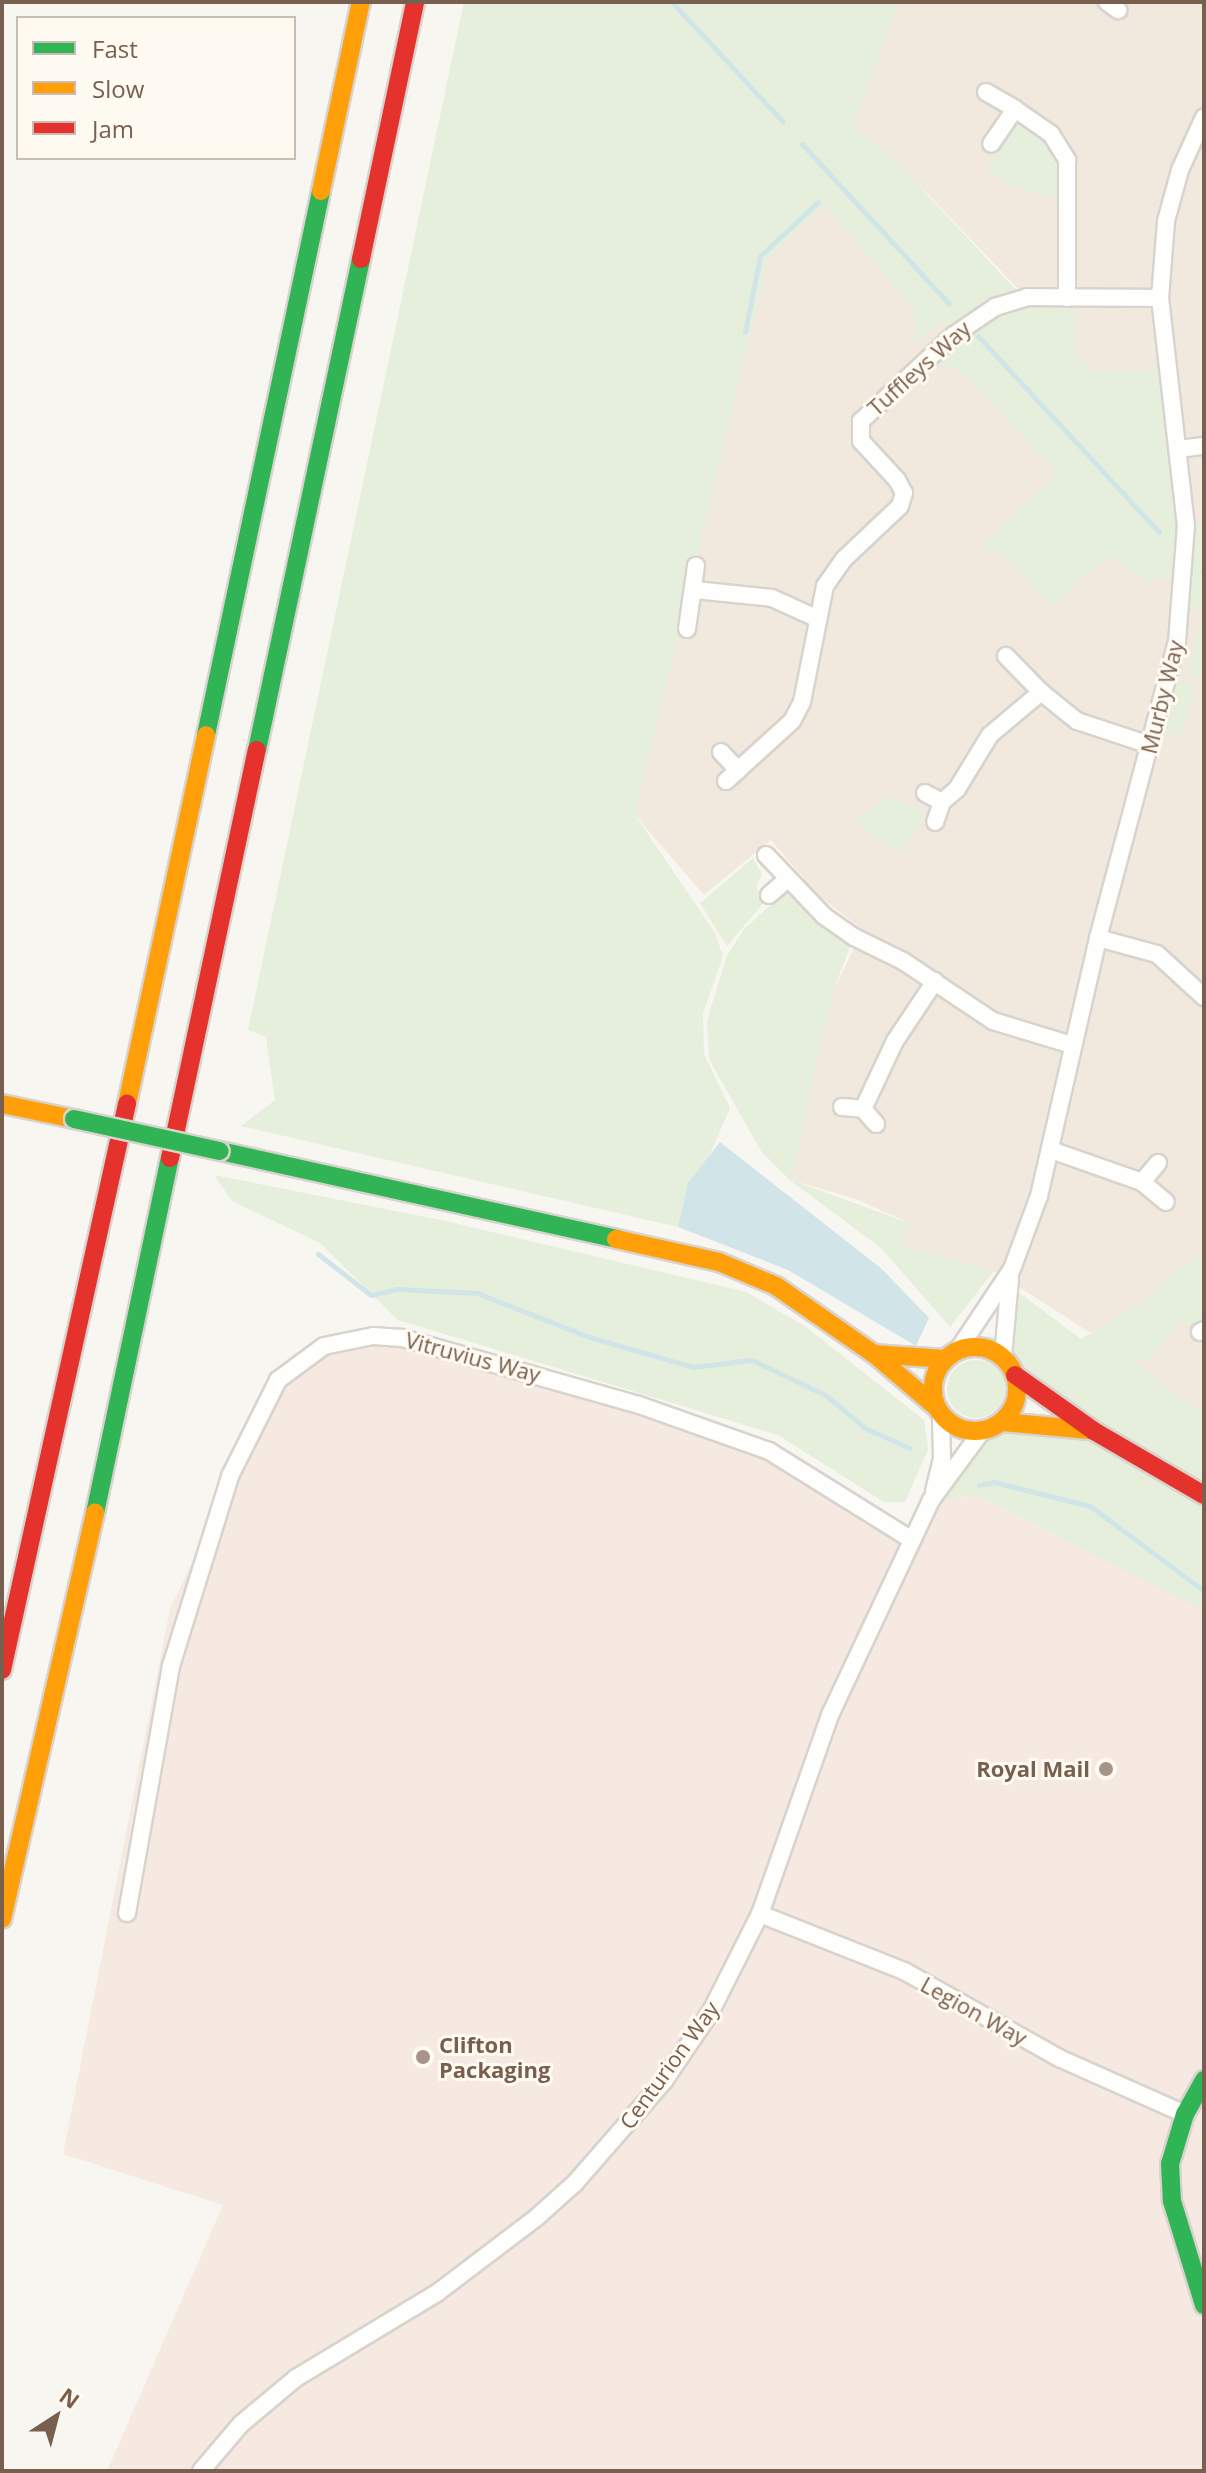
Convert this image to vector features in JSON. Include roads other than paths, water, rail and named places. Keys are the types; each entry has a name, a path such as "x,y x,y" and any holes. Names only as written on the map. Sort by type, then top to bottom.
{"main road":[{"path":"349,55 352,2"},
{"path":"2,1670 165,931 361,2"},
{"path":"2,1919 72,1622 415,4"},
{"path":"2,1104 719,1262 776,1286 874,1354 959,1429 982,1431 1003,1422 1094,1431"},
{"path":"874,1354 951,1354 989,1349 1003,1357 1015,1375 1094,1431 1204,1495"},
{"path":"938,1411 935,1373 951,1354"},
{"path":"1003,1422 1017,1392 1015,1375"},
{"path":"1204,2080 1185,2114 1170,2164 1172,2201 1204,2305"}],"street":[{"path":"986,92 1051,134 1067,160 1067,298"},
{"path":"991,144 1015,109"},
{"name":"Murby Way","path":"1003,1357 1002,1320 1012,1269 1051,1150 1098,938 1184,606 1186,526 1160,298 1166,221 1180,170 1204,117"},
{"name":"Tuffleys Way","path":"721,752 732,775 792,721 802,702 818,619 834,570 900,506 904,493 861,441 861,421 978,317 1027,297 1160,298"},
{"path":"1178,449 1204,446"},
{"path":"687,629 695,590 696,566"},
{"path":"695,590 772,598 818,619"},
{"path":"1006,656 1041,692 1077,721 1150,745"},
{"path":"935,822 942,802 957,789 990,735 1041,692"},
{"path":"925,793 942,802"},
{"path":"766,855 786,880 854,937 935,981 993,1021 1072,1045"},
{"path":"769,895 786,880"},
{"path":"1098,938 1157,954 1204,997"},
{"path":"863,1109 895,1041 935,981"},
{"path":"842,1107 863,1109 876,1124"},
{"path":"1051,1150 1142,1182 1166,1202"},
{"path":"1142,1182 1158,1163"},
{"name":"Murby Way","path":"951,1354 1012,1269"},
{"name":"Vitruvius Way","path":"127,1913 171,1666 230,1476 278,1380 324,1346 373,1336 402,1338 639,1405 769,1451 912,1540"},
{"name":"Centurion Way","path":"201,2471 241,2424 296,2378 465,2274 575,2183 673,2067 710,2013 760,1914 830,1715 931,1500 942,1459 938,1411"},
{"name":"Centurion Way","path":"931,1500 982,1431"},
{"name":"Legion Way","path":"760,1914 904,1971 1059,2058 1185,2114"}],"waterway":[{"path":"672,2 783,122"},
{"path":"802,144 949,304"},
{"path":"745,332 760,256 818,202"},
{"path":"978,336 1159,532"},
{"path":"318,1254 371,1295 397,1289 477,1293 589,1337 693,1367 752,1360 827,1396 865,1428 910,1448"},
{"path":"979,1485 994,1482 1090,1506 1204,1591"}],"place":[{"name":"Royal Mail","path":"1106,1769"},
{"name":"Clifton Packaging","path":"423,2057"}]}
